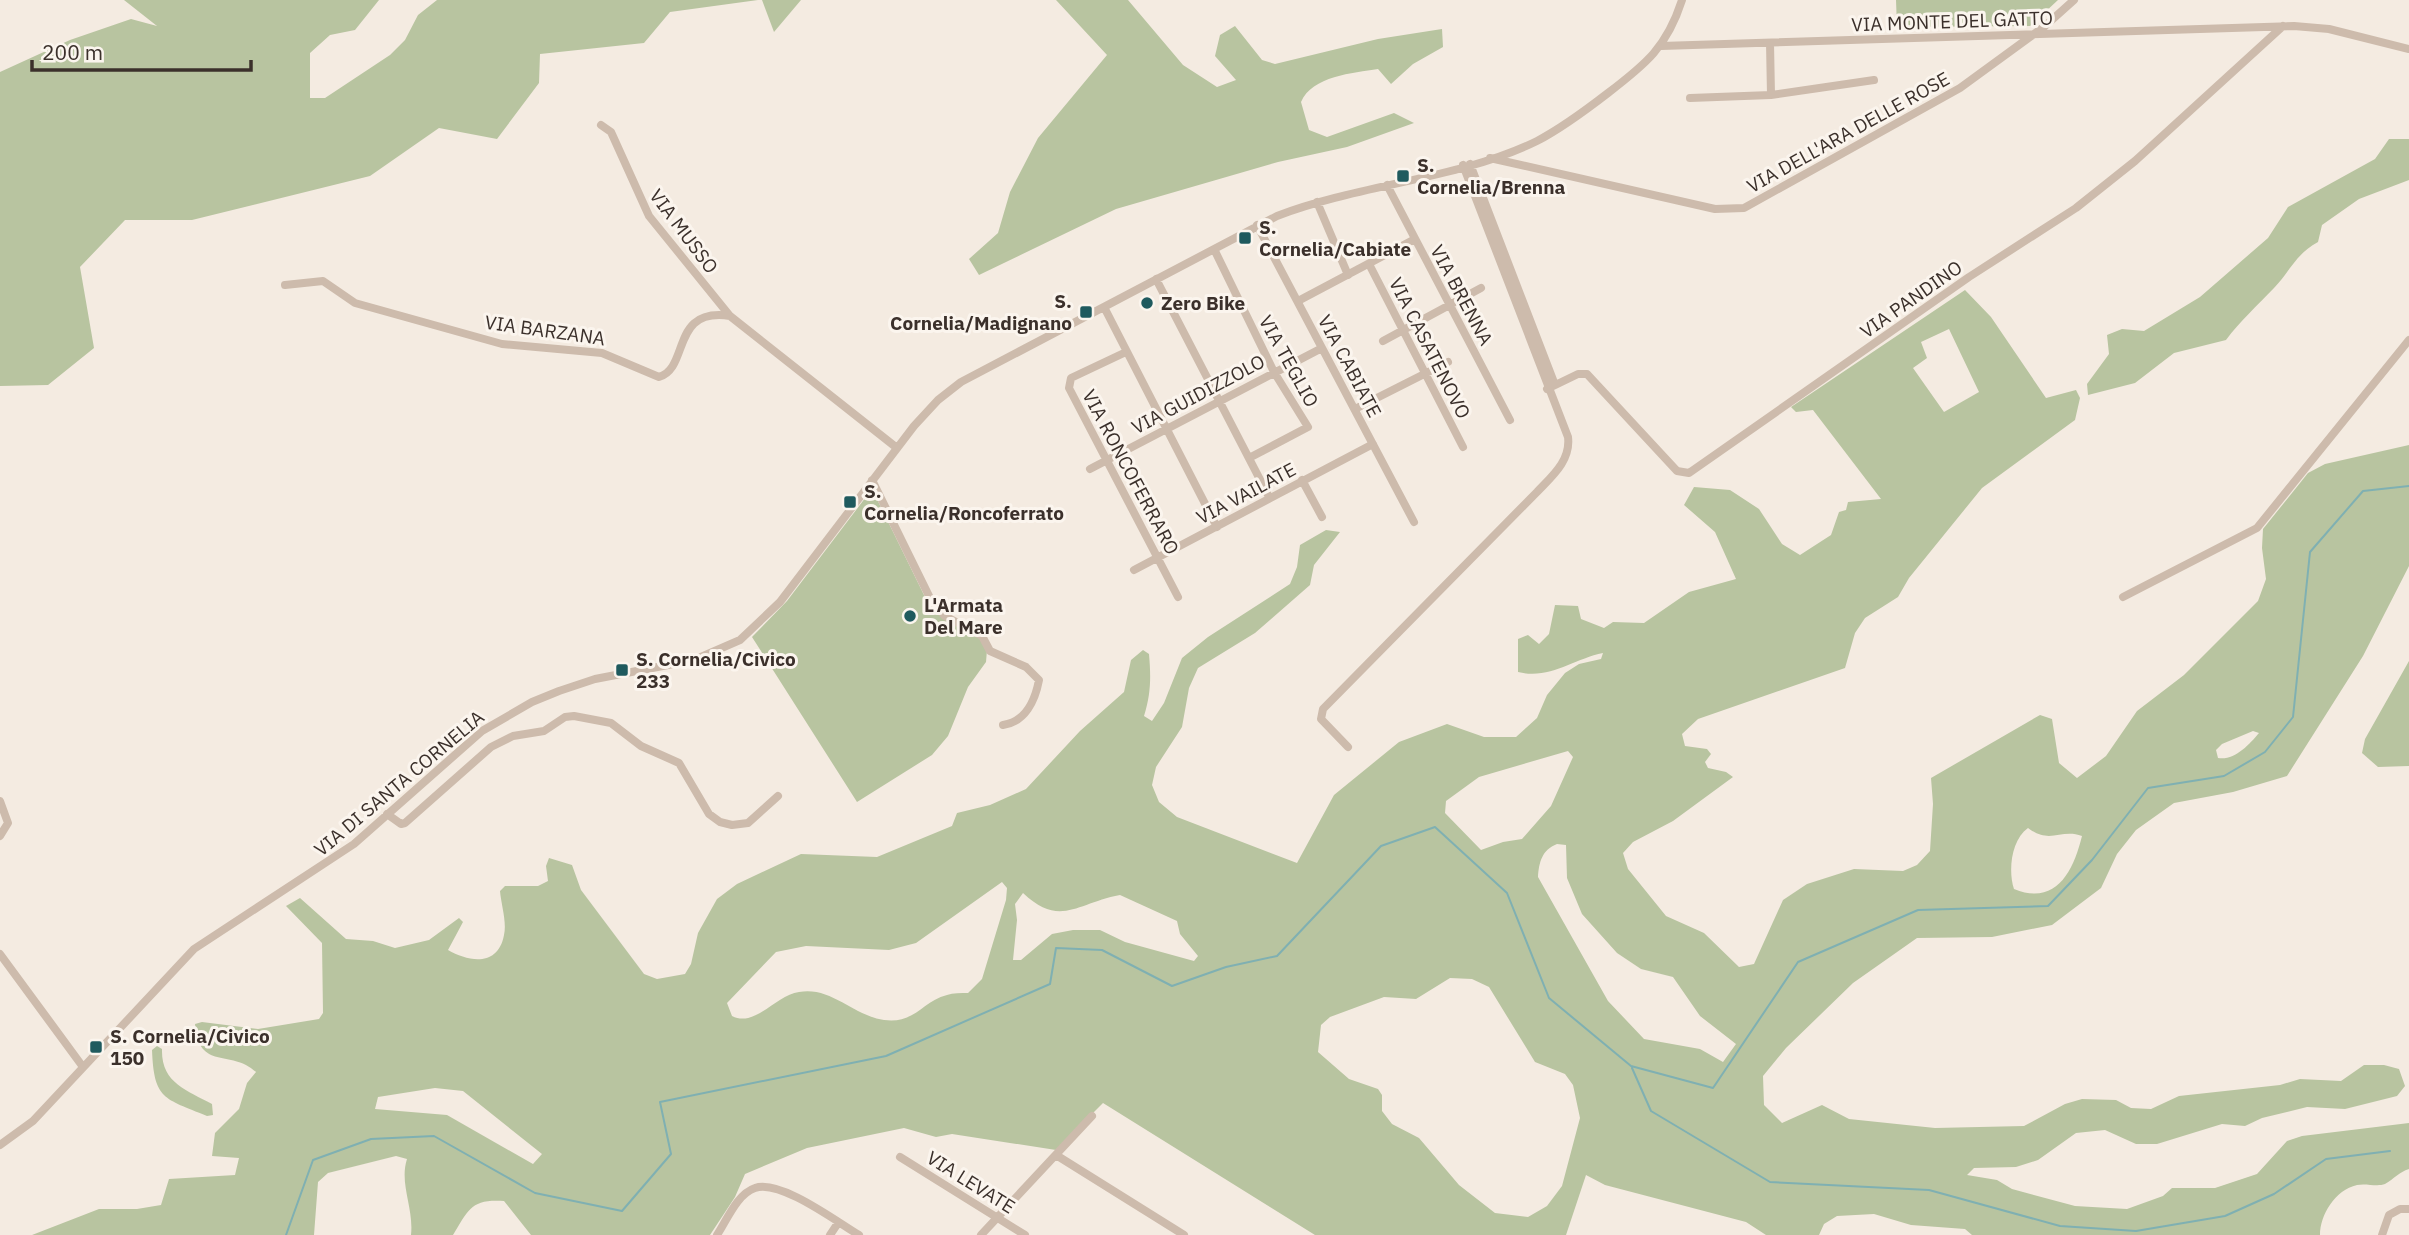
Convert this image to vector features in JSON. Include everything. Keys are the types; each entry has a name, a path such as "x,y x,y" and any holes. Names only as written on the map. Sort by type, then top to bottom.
{"street":[{"name":"VIA DI SANTA CORNELIA","path":"0,1145 33,1121 194,949 324,866 472,739 533,702 595,679 694,660 740,640 780,602 897,447 930,408 954,387 1257,225 1317,202 1467,165 1537,141 1593,105 1643,67 1661,46 1682,0"},
{"name":"VIA DELL'ARA DELLE ROSE","path":"1490,158 1715,209 1739,210 1939,101 2034,34 2074,0"},
{"name":"VIA MONTE DEL GATTO","path":"1661,46 2283,26 2329,29 2409,49"},
{"name":"VIA PANDINO","path":"1551,387 1578,374 1587,374 1677,471 1689,474 1969,277 2076,208 2135,162 2283,26"},
{"path":"1770,43 1772,95"},
{"path":"1690,98 1772,95 1874,80"},
{"name":"VIA MUSSO","path":"601,125 612,134 649,216 730,316"},
{"path":"1348,747 1321,719 1326,705 1537,492 1565,459 1568,438 1551,387 1467,165"},
{"name":"VIA BRENNA","path":"1387,185 1510,420"},
{"path":"1317,202 1348,275"},
{"name":"VIA CABIATE","path":"1257,225 1414,523"},
{"name":"VIA CASATENOVO","path":"1298,302 1415,239"},
{"name":"VIA TEGLIO","path":"1214,248 1275,372 1308,428 1249,458"},
{"name":"VIA CASATENOVO","path":"1369,264 1463,447"},
{"path":"1156,279 1269,497"},
{"name":"VIA BARZANA","path":"285,285 323,281 352,302 502,344 602,353 659,377 670,372 689,329 696,321 716,314 730,316"},
{"path":"1383,341 1481,288"},
{"path":"1104,307 1217,527"},
{"path":"730,316 897,447"},
{"path":"2123,597 2257,528 2409,340"},
{"name":"VIA GUIDIZZOLO","path":"1090,469 1322,348"},
{"name":"VIA RONCOFERRARO","path":"1126,352 1071,378 1069,383 1178,597"},
{"path":"1355,409 1448,362"},
{"name":"VIA VAILATE","path":"1134,570 1373,444"},
{"path":"872,480 932,600 945,616 982,636 990,651 1026,667 1039,680 1028,710 1013,724 1003,725"},
{"path":"1302,480 1322,517"},
{"path":"387,814 401,824 405,823 491,747 513,736 544,730 565,717 574,716 611,723 640,747 679,763 709,814 720,822 732,825 748,823 778,796"},
{"path":"0,801 8,819 6,830 0,836"},
{"path":"0,954 83,1067"},
{"path":"981,1235 1092,1116"},
{"path":"1056,1155 1184,1235"},
{"name":"VIA LEVATE","path":"900,1157 1025,1235"},
{"path":"717,1235 741,1198 755,1188 773,1187 859,1235"},
{"path":"2382,1235 2389,1215 2400,1209 2409,1209"},
{"path":"830,1235 838,1223"}],"green space":[{"path":"124,0 379,0 355,30 330,35 310,53 310,98 325,98 390,55 405,40 418,15 437,0 758,0 670,12 644,43 540,54 539,83 497,139 439,128 370,176 192,220 125,220 80,267 94,348 48,385 0,386 0,72 70,40 131,19 157,26"},
{"path":"762,0 801,0 774,32"},
{"path":"1056,0 1128,0 1183,65 1217,87 1236,80 1215,56 1220,35 1235,26 1262,60 1275,64 1378,39 1442,29 1443,47 1413,64 1391,84 1378,69 1346,74 1314,86 1301,102 1309,130 1327,137 1394,113 1414,123 1347,147 1278,162 1116,209 979,275 969,259 998,233 1010,192 1038,138 1107,55"},
{"path":"1896,0 2058,0 2030,26 1897,27"},
{"path":"2389,139 2409,139 2409,180 2359,199 2322,225 2318,242 2298,258 2226,340 2174,353 2135,383 2088,395 2087,384 2109,354 2107,335 2122,329 2144,331 2200,297 2268,238 2288,207 2375,159"},
{"path":"1965,290 1991,317 2046,398 2076,390 2080,398 2075,420 1982,488 1909,578 1898,597 1865,618 1855,633 1845,668 1698,719 1682,734 1685,746 1707,749 1711,754 1705,762 1708,768 1726,772 1733,777 1673,821 1633,842 1623,853 1628,869 1666,916 1704,933 1739,967 1754,964 1783,900 1807,884 1854,869 1903,871 1917,865 1930,851 1933,804 1931,778 2040,715 2052,719 2059,763 2077,778 2106,756 2137,711 2184,675 2258,601 2266,579 2262,548 2263,529 2308,473 2325,464 2409,445 2409,566 2363,656 2287,776 2233,792 2174,803 2136,830 2117,854 2101,888 2052,925 1992,937 1917,938 1853,983 1786,1048 1763,1076 1764,1105 1782,1123 1822,1105 1849,1119 1935,1128 2024,1126 2065,1104 2082,1099 2116,1100 2131,1108 2151,1109 2179,1096 2280,1085 2300,1079 2341,1081 2364,1065 2384,1065 2399,1069 2405,1086 2397,1096 2345,1109 2307,1107 2262,1118 2245,1126 2222,1124 2157,1144 2136,1144 2105,1130 2076,1133 2038,1160 2016,1167 1974,1168 1967,1175 1997,1180 2012,1189 2075,1206 2127,1209 2163,1196 2172,1188 2215,1188 2257,1174 2287,1141 2302,1136 2409,1123 2409,1169 2385,1184 2357,1185 2342,1192 2330,1204 2320,1235 1972,1235 1965,1229 1911,1225 1874,1214 1837,1216 1824,1224 1819,1235 1766,1235 1746,1222 1605,1185 1586,1175 1566,1235 1315,1235 1103,1103 1056,1150 952,1134 936,1137 904,1128 807,1148 745,1174 735,1197 710,1235 531,1235 504,1201 493,1201 472,1207 453,1235 411,1235 405,1178 407,1159 396,1156 328,1173 318,1182 314,1235 32,1235 99,1209 137,1209 161,1205 169,1179 235,1175 239,1158 212,1156 215,1133 239,1109 247,1083 256,1072 236,1061 209,1054 198,1039 195,1024 202,1022 258,1029 319,1019 323,1013 322,943 286,906 300,898 346,939 373,941 395,948 429,940 459,918 463,922 448,950 465,957 482,959 496,953 504,935 500,891 505,886 538,886 548,881 546,866 549,858 572,865 581,890 644,974 657,979 685,974 691,964 698,933 717,899 737,884 801,854 877,857 952,826 957,813 990,805 1026,789 1080,731 1124,692 1131,660 1143,650 1149,654 1150,670 1144,716 1152,721 1164,703 1182,658 1208,637 1290,584 1297,567 1300,545 1326,530 1340,532 1314,565 1310,585 1255,633 1198,668 1189,688 1182,727 1156,767 1152,785 1159,802 1177,817 1297,863 1334,795 1399,742 1447,724 1484,737 1516,737 1537,718 1547,695 1565,673 1579,664 1601,659 1603,653 1551,671 1530,674 1518,672 1518,639 1528,635 1539,644 1549,634 1555,605 1578,606 1581,619 1604,628 1613,622 1644,623 1689,592 1736,579 1715,532 1684,505 1694,487 1730,490 1759,509 1782,544 1800,555 1831,535 1839,512 1846,510 1848,502 1881,499 1813,410 1796,412 1791,407","holes":["1949,329 1979,392 1944,412 1913,368 1927,358 1921,342","2253,731 2259,733 2246,747 2230,757 2218,758 2216,750 2222,744","1568,751 1573,757 1551,806 1522,839 1481,850 1445,813 1446,801 1479,777","2028,828 2049,836 2082,836 2067,874 2060,883 2041,893 2014,889 2011,865 2018,840","1557,844 1566,845 1567,878 1582,914 1617,953 1641,969 1673,977 1700,1016 1736,1044 1723,1062 1700,1049 1644,1039 1608,1001 1538,877 1540,862 1548,850","1002,882 1007,888 1006,900 982,979 968,993 938,998 904,1019 895,1020 873,1017 832,997 811,991 790,994 749,1018 732,1016 727,1003 776,952 806,946 889,950 916,943","1023,893 1036,903 1059,911 1120,895 1177,921 1180,934 1198,956 1194,961 1125,942 1100,930 1073,930 1052,934 1021,960 1013,960 1017,920 1015,904","1450,978 1472,979 1489,987 1535,1062 1565,1074 1573,1085 1580,1118 1562,1186 1547,1206 1528,1217 1495,1213 1459,1185 1419,1138 1392,1124 1382,1111 1382,1095 1378,1089 1349,1079 1318,1052 1321,1025 1330,1017 1384,997 1416,999","435,1088 463,1091 542,1154 533,1164 447,1115 375,1109 378,1097"]},
{"path":"872,489 924,595 936,611 979,637 987,650 986,662 968,687 948,736 932,755 857,802 752,637 787,601"},
{"path":"2409,661 2409,766 2378,767 2362,753 2365,739"},
{"path":"157,1046 162,1049 163,1061 171,1078 212,1104 213,1115 207,1116 192,1110 164,1095 155,1079 153,1066 152,1050"}],"waterway":[{"path":"286,1235 313,1160 371,1139 434,1136 535,1193 622,1211 671,1154 660,1102 886,1056 1050,984 1056,948 1102,950 1172,986 1226,967 1277,956 1381,846 1435,827 1507,893 1549,998 1631,1066 1713,1088 1798,962 1918,910 2048,906 2092,860 2148,788 2224,776 2265,752 2293,717 2310,552 2363,491 2409,486"},
{"path":"1632,1068 1651,1111 1770,1182 1929,1190 2060,1226 2136,1231 2225,1216 2274,1194 2326,1159 2390,1151"}],"place":[{"name":"S. Cornelia/Brenna","path":"1403,176"},
{"name":"S. Cornelia/Cabiate","path":"1245,238"},
{"name":"Zero Bike","path":"1147,303"},
{"name":"S. Cornelia/Madignano","path":"1086,312"},
{"name":"S. Cornelia/Roncoferrato","path":"850,502"},
{"name":"L'Armata Del Mare","path":"910,616"},
{"name":"S. Cornelia/Civico 233","path":"622,670"},
{"name":"S. Cornelia/Civico 150","path":"96,1047"}]}
